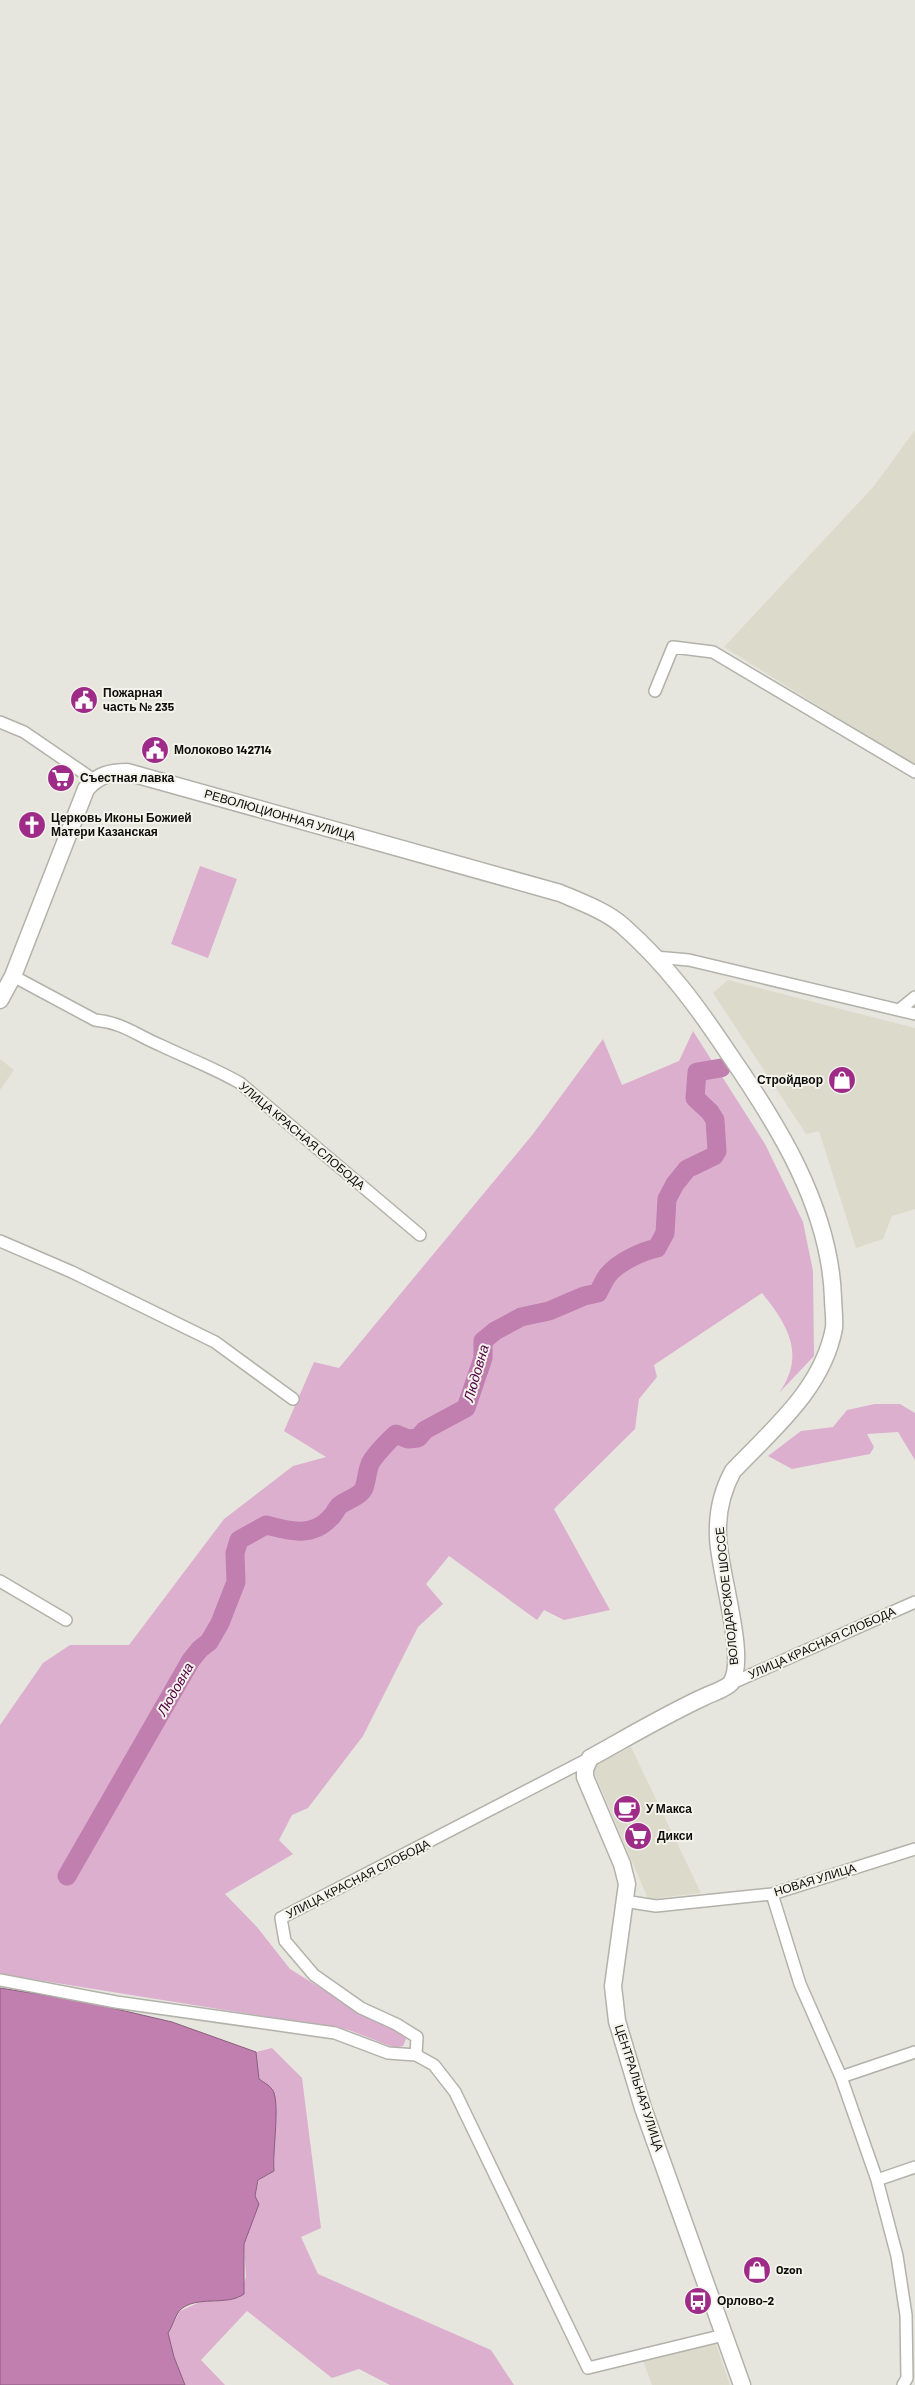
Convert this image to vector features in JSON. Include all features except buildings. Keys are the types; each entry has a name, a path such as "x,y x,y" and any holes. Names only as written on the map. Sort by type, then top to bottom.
{"main road":[{"name":"РЕВОЛЮЦИОННАЯ УЛИЦА","path":"94,780 103,774 127,772 560,893 588,905 622,925 655,957"},
{"path":"0,1000 13,976 86,789 94,780"},
{"name":"ВОЛОДАРСКОЕ ШОССЕ","path":"655,957 677,980 706,1020 758,1096 781,1137 799,1173 821,1230 833,1291 834,1327 825,1357 808,1391 733,1471 725,1485 719,1517 718,1538 734,1636 736,1664 735,1674 730,1684"},
{"path":"590,1758 678,1709 730,1684"},
{"name":"ЦЕНТРАЛЬНАЯ УЛИЦА","path":"590,1758 585,1769 585,1777 622,1864 626,1884 613,1986 617,2021 643,2108 742,2385"}],"street":[{"path":"655,691 673,647 713,652 915,772"},
{"path":"0,722 24,732 94,780"},
{"path":"655,957 689,960 915,1014"},
{"name":"УЛИЦА КРАСНАЯ СЛОБОДА","path":"13,976 95,1020 108,1021 133,1030 158,1045 216,1069 240,1083 420,1235"},
{"path":"899,1010 915,997"},
{"path":"0,1241 72,1272 215,1342 293,1399"},
{"path":"0,1581 66,1620"},
{"name":"УЛИЦА КРАСНАЯ СЛОБОДА","path":"730,1684 915,1602"},
{"name":"УЛИЦА КРАСНАЯ СЛОБОДА","path":"416,2055 417,2037 396,2024 361,2008 314,1975 285,1941 281,1918 590,1758"},
{"name":"НОВАЯ УЛИЦА","path":"624,1901 656,1906 772,1894 915,1849"},
{"path":"772,1894 800,1984 841,2077 877,2180 897,2256 906,2315 907,2378 903,2385"},
{"path":"0,1980 116,2002 335,2033 388,2053 416,2055 434,2065 455,2092 588,2368 724,2335"},
{"path":"841,2077 915,2052"},
{"path":"877,2180 915,2167"}],"shaded area":[{"path":"915,430 915,766 724,647 874,486"},
{"path":"200,866 237,879 208,958 171,944"},
{"name":"Стройдвор","path":"728,980 915,1028 915,1209 892,1216 883,1239 856,1248 819,1131 806,1134 713,993"},
{"path":"693,1031 765,1144 803,1222 813,1271 814,1356 779,1393 787,1379 791,1366 792,1353 790,1341 779,1317 762,1293 654,1365 657,1377 639,1399 635,1429 554,1509 610,1610 564,1620 544,1610 537,1620 449,1556 426,1584 443,1604 418,1627 363,1736 308,1808 292,1815 279,1840 293,1854 225,1894 257,1927 290,1969 364,2015 403,2032 406,2039 403,2046 395,2048 349,2030 0,1974 0,1725 43,1663 70,1645 129,1645 224,1519 293,1466 326,1457 284,1431 314,1362 339,1368 533,1134 603,1039 622,1085 679,1061"},
{"path":"0,1059 14,1070 0,1090"},
{"path":"875,1404 900,1404 915,1413 915,1460 898,1432 867,1434 874,1447 870,1454 792,1469 768,1456 801,1431 833,1427 847,1410"},
{"path":"631,1747 701,1893 648,1899 592,1767"},
{"path":"0,1988 82,2001 172,2022 256,2052 259,2079 272,2089 275,2095 274,2171 258,2180 255,2196 259,2204 244,2244 244,2294 229,2300 194,2303 186,2306 179,2311 168,2333 174,2357 185,2385 0,2385"},
{"path":"272,2048 302,2078 321,2228 301,2237 318,2274 491,2350 514,2385 390,2385 359,2369 332,2378 247,2311 201,2360 225,2385 185,2385 174,2357 168,2333 180,2311 200,2302 239,2298 246,2277 244,2244 258,2204 255,2196 259,2180 274,2171 273,2089 259,2079 256,2052"},
{"path":"716,2344 730,2385 652,2385 643,2361"}],"waterway":[{"name":"Людовна","path":"67,1876 191,1660 209,1642 220,1623 236,1582 235,1553 239,1540 266,1525 292,1531 308,1531 323,1524 339,1506 362,1491 371,1462 396,1434 408,1439 418,1438 425,1430 466,1408 483,1358 483,1341 495,1331 521,1317 549,1311 584,1296 598,1293 607,1277 617,1266 637,1255 657,1248 665,1233 667,1199 675,1184 687,1169 714,1156 717,1151 715,1120 710,1112 695,1098 697,1072 721,1068"}],"place":[{"name":"Пожарная часть № 235","path":"84,700"},
{"name":"Молоково 142714","path":"155,750"},
{"name":"Съестная лавка","path":"61,778"},
{"name":"Церковь Иконы Божией Матери Казанская","path":"32,825"},
{"name":"Стройдвор","path":"842,1080"},
{"name":"У Макса","path":"627,1809"},
{"name":"Дикси","path":"638,1836"},
{"name":"Ozon","path":"757,2270"},
{"name":"Орлово-2","path":"698,2301"}]}
